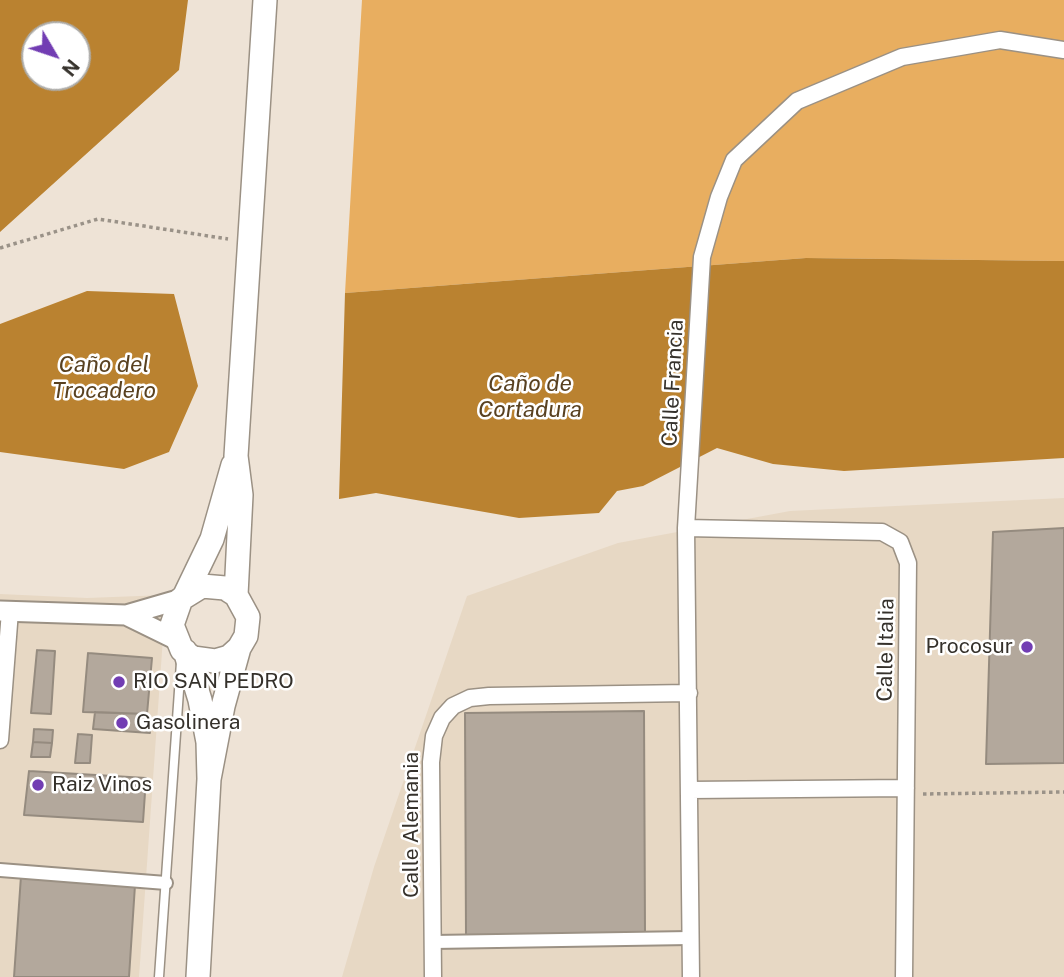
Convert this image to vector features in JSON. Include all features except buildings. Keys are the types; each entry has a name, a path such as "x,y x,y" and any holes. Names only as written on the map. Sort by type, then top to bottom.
{"main road":[{"path":"209,779 223,706 239,648 246,636 248,617 236,595 241,495 236,456 265,0"},
{"path":"198,977 209,779 208,742 200,700 172,625 212,539 236,456"},
{"path":"183,597 202,586 215,585 236,595"},
{"path":"181,647 193,658 215,662 229,657 239,648"}],"street":[{"name":"Calle Francia","path":"691,977 686,528 702,257 719,197 734,160 797,101 902,57 1000,40 1064,50"},
{"name":"Calle Italia","path":"686,528 882,532 900,542 908,563 904,977"},
{"path":"0,740 5,611 126,615 183,597"},
{"path":"126,615 181,647"},
{"name":"Calle Alemania","path":"433,977 431,762 434,736 442,718 453,706 470,698 489,696 689,693"},
{"path":"690,790 905,791"},
{"path":"0,870 166,883"},
{"path":"433,942 690,938"}],"lane":[{"path":"159,977 181,647"}],"path":[{"path":"0,248 98,219 248,242"},
{"path":"905,791 1064,792"}],"shaded area":[{"path":"362,0 1064,0 1064,261 806,258 345,293"},
{"path":"1064,498 1064,977 342,977 374,867 467,596 618,543 790,511"},
{"path":"0,594 87,598 166,595 139,977 0,977"}],"water":[{"path":"0,0 188,0 179,70 0,232"},
{"name":"Caño de Cortadura","path":"806,258 1064,261 1064,458 844,471 773,464 717,448 643,486 617,491 599,513 519,518 376,493 339,499 345,293"},
{"name":"Caño del Trocadero","path":"87,291 174,294 198,386 169,452 124,469 0,452 0,324"}],"place":[{"name":"Procosur","path":"1027,647"},
{"name":"RIO SAN PEDRO","path":"119,682"},
{"name":"Gasolinera","path":"122,723"},
{"name":"Raiz Vinos","path":"38,785"}]}
